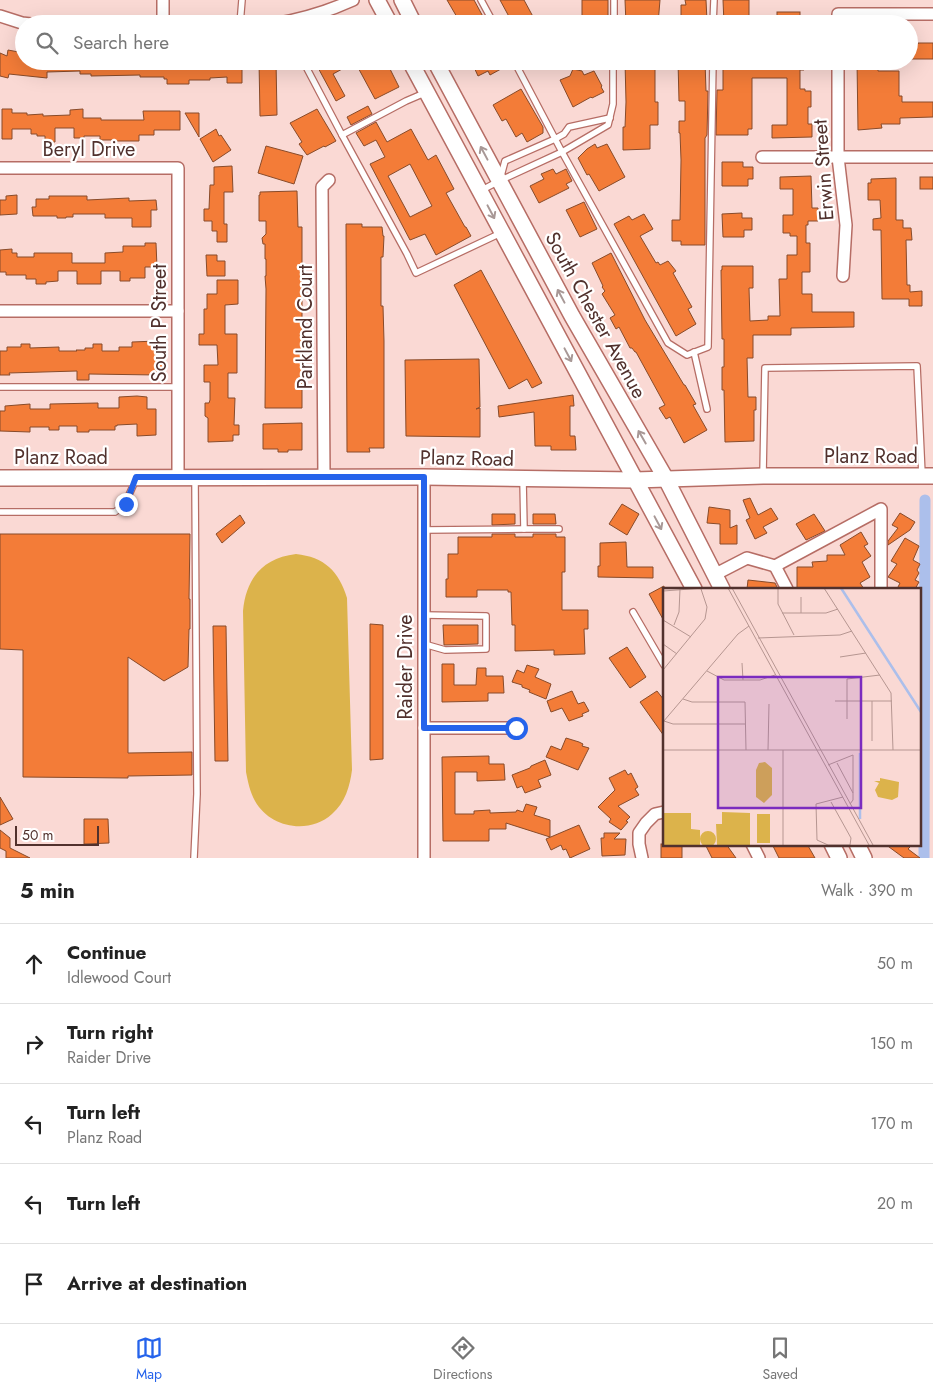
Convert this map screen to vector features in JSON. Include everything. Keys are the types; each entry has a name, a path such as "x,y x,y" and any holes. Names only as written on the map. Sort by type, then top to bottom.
{"main road":[{"path":"377,0 385,15"},
{"path":"402,0 410,15"},
{"path":"415,70 693,588"},
{"name":"South Chester Avenue","path":"440,70 572,316 666,479 721,588"},
{"name":"Planz Road","path":"0,478 424,477 635,480 763,476 927,476"},
{"path":"833,846 840,858"},
{"path":"858,846 864,858"}],"street":[{"path":"163,0 163,15"},
{"path":"316,15 353,0"},
{"path":"914,15 933,14"},
{"path":"0,16 15,20"},
{"name":"Erwin Street","path":"838,70 838,157 846,225 843,276"},
{"path":"762,157 933,156"},
{"name":"Beryl Drive","path":"0,168 178,168"},
{"name":"South P Street","path":"178,168 178,477"},
{"name":"Parkland Court","path":"324,477 322,187 329,180"},
{"path":"0,311 178,311"},
{"name":"Raider Drive","path":"424,477 424,858"},
{"path":"714,575 747,558 775,566 881,509 881,588"},
{"path":"775,566 786,588"},
{"path":"424,728 516,728"},
{"path":"642,858 639,833 655,814 663,812"},
{"path":"753,846 759,858"}],"lane":[{"path":"241,15 242,0"},
{"path":"481,0 489,15"},
{"path":"614,0 614,15"},
{"path":"713,15 714,0"},
{"path":"308,70 416,273 502,232"},
{"path":"519,70 562,152 668,342 687,355 708,347 713,70"},
{"path":"480,191 499,180 562,152 608,124 613,104 614,70"},
{"path":"342,135 426,92"},
{"path":"499,180 505,161 556,139 564,134 569,127 610,118"},
{"path":"694,352 707,409"},
{"path":"763,476 765,368 917,366 927,476"},
{"path":"0,388 178,387"},
{"path":"0,512 115,512 126,504 136,477"},
{"path":"194,858 197,794 195,477"},
{"path":"523,478 524,529"},
{"path":"424,530 559,529"},
{"path":"633,612 663,663"},
{"path":"424,616 486,616 486,649 445,650 424,644"}],"shaded area":[{"path":"296,554 315,558 329,567 340,580 347,598 352,770 346,794 337,810 323,821 312,825 290,826 280,823 262,810 255,801 248,783 246,772 243,611 248,589 258,572 274,560"}],"building":[{"path":"447,0 474,0 482,15 456,15"},
{"path":"500,0 524,0 532,15 508,15"},
{"path":"582,0 608,0 608,15 582,15"},
{"path":"625,0 660,0 659,15 626,15"},
{"path":"685,0 706,0 707,15 681,15 681,5 686,5"},
{"path":"723,0 749,0 749,15 724,15"},
{"path":"777,12 800,12 800,15 777,15"},
{"path":"933,43 933,59 918,59 918,44"},
{"path":"8,50 15,51 15,70 242,70 242,83 227,83 227,77 210,78 210,80 189,80 189,84 167,84 167,79 164,79 164,77 140,77 140,75 91,76 91,74 80,74 80,71 47,72 47,78 9,74 8,78 0,76 0,53 7,56"},
{"path":"259,70 276,70 277,115 260,116"},
{"path":"319,70 340,70 333,74 345,96 336,101"},
{"path":"359,70 390,70 399,87 375,99"},
{"path":"475,70 499,70 490,75 488,71 478,76"},
{"path":"573,70 582,71 584,75 594,71 604,92 573,107 560,80 570,76"},
{"path":"625,70 655,70 655,102 658,102 658,125 650,125 650,149 623,150 626,102"},
{"path":"678,70 705,70 706,91 708,91 707,135 705,138 705,245 681,245 681,241 672,241 672,220 680,220 681,160 679,121 685,121 685,101 679,101"},
{"path":"723,70 800,70 800,89 811,91 811,107 808,107 808,124 812,124 812,137 772,138 772,125 787,125 787,78 752,78 752,129 748,129 748,135 716,135 717,90 723,90"},
{"path":"857,70 899,71 899,96 902,96 902,102 933,102 933,117 900,118 900,124 881,124 882,128 858,130"},
{"path":"521,89 543,127 543,133 527,142 522,133 516,137 506,119 502,121 493,105"},
{"path":"368,106 372,114 351,125 347,117"},
{"path":"2,109 12,109 12,113 27,113 27,115 43,114 43,116 70,115 70,110 83,109 83,118 101,118 101,120 144,120 143,111 180,111 180,130 154,130 154,135 139,135 139,141 116,141 100,140 100,136 74,138 74,128 55,128 55,142 45,142 45,136 31,134 31,129 12,129 12,139 2,139"},
{"path":"317,109 336,141 307,155 299,144 302,142 290,123"},
{"path":"185,113 199,113 199,137"},
{"path":"376,122 387,142 411,129 428,160 436,155 454,189 446,193 471,236 436,255 425,234 410,240 370,164 385,157 376,140 364,146 356,133","holes":["410,164 432,206 410,217 388,176"]},
{"path":"216,129 219,136 221,135 231,150 213,162 200,139"},
{"path":"595,144 597,148 607,144 625,177 599,191 589,174 587,175 578,158"},
{"path":"266,146 303,156 294,184 258,173"},
{"path":"722,162 743,162 743,167 753,167 753,179 748,179 748,186 722,186"},
{"path":"232,166 233,192 224,192 224,224 227,224 227,242 217,242 217,231 212,231 212,221 204,221 204,209 209,209 210,185 214,185 214,167"},
{"path":"553,169 556,174 566,169 572,181 566,184 569,188 539,203 530,186 544,179 541,174"},
{"path":"811,176 812,208 818,208 818,221 808,221 808,225 806,225 806,243 810,243 810,272 802,272 802,294 812,294 812,312 854,312 854,327 791,328 791,335 753,335 753,358 747,358 748,397 756,397 754,441 725,442 724,390 722,390 724,339 722,339 722,266 753,266 753,288 749,288 750,321 768,320 768,316 780,316 779,279 787,279 787,255 797,255 797,236 783,233 783,215 793,215 793,189 780,189 780,177"},
{"path":"920,177 933,177 933,189 920,189"},
{"path":"896,178 896,220 903,220 903,228 911,228 912,240 906,240 907,285 910,285 910,292 922,291 922,306 909,306 909,299 882,299 881,230 873,230 873,219 881,218 880,200 868,200 868,183 871,183 871,179"},
{"path":"297,191 298,227 302,227 302,408 265,408 266,259 265,244 263,244 262,238 266,234 266,221 259,221 259,195 260,192"},
{"path":"17,195 17,214 0,215 0,200 6,200 6,196"},
{"path":"49,196 87,196 87,200 129,198 129,201 156,200 157,210 151,210 151,227 132,227 132,218 105,218 105,214 73,214 73,217 66,218 33,216 32,207 36,207 36,199 49,199"},
{"path":"584,202 597,229 580,237 566,210"},
{"path":"742,213 742,218 752,218 752,230 744,230 744,237 723,237 722,214"},
{"path":"644,214 653,229 640,236 656,263 658,262 660,265 668,261 676,271 673,273 692,307 688,309 696,324 676,336 614,224 629,216 632,220"},
{"path":"346,224 362,224 362,227 382,227 384,236 383,257 381,257 381,306 383,306 384,341 384,448 369,448 370,452 347,452"},
{"path":"145,243 156,243 157,267 145,267 145,278 130,278 130,281 120,281 120,271 101,271 101,284 77,284 77,271 58,271 58,281 36,284 36,279 26,279 26,275 6,275 6,272 0,272 0,250 12,249 12,253 17,253 17,257 34,257 34,253 72,253 72,263 105,263 105,253 123,252 123,246 145,246"},
{"path":"611,253 645,320 696,404 693,405 707,430 684,443 670,417 666,419 659,408 665,405 636,352 630,348 619,327 616,329 610,318 615,315 602,294 605,291 592,263"},
{"path":"206,255 217,255 217,261 225,261 225,276 207,276"},
{"path":"481,270 542,383 532,388 527,379 509,389 454,285"},
{"path":"217,280 238,280 238,304 225,305 225,334 237,334 237,373 228,373 228,398 235,398 234,425 239,425 239,435 233,435 233,441 208,442 208,418 205,416 205,403 209,403 210,400 210,382 204,382 204,365 218,365 217,345 199,345 199,334 204,334 204,309 207,309 207,294 217,294"},
{"path":"157,341 157,361 165,361 165,370 156,372 156,375 89,374 89,380 77,380 77,371 9,373 10,375 0,375 0,351 7,351 7,347 21,347 21,344 30,344 30,348 59,347 59,351 77,351 93,348 93,344 102,344 102,351 119,351 119,347 132,347 132,342"},
{"path":"479,359 480,407 476,409 480,408 480,437 406,436 405,360"},
{"path":"573,395 574,406 570,406 570,436 575,436 576,450 551,450 551,446 535,446 534,412 499,417 498,406"},
{"path":"119,397 147,397 147,409 156,409 156,435 137,436 137,424 117,425 115,430 89,430 89,432 77,432 77,426 59,426 59,430 49,430 49,427 30,427 30,432 0,431 0,411 5,411 5,406 30,404 30,409 50,409 50,404 98,403 98,408 119,408"},
{"path":"302,423 302,450 278,452 278,449 263,449 263,424"},
{"path":"750,498 758,515 771,508 778,519 763,527 767,533 755,539 746,520 750,518 743,500"},
{"path":"622,504 639,514 627,535 609,524"},
{"path":"709,507 730,510 730,528 737,525 737,544 720,544 720,524 707,523"},
{"path":"900,513 915,522 910,530 888,545 888,541 898,528 892,525"},
{"path":"492,514 515,514 515,524 492,525"},
{"path":"533,514 555,514 556,524 533,524"},
{"path":"814,514 825,531 806,540 796,524"},
{"path":"240,515 245,523 222,543 216,534"},
{"path":"861,532 868,544 864,546 871,556 862,562 870,577 860,583 863,588 797,588 797,567 813,567 812,562 827,561 827,555 845,555 840,545"},
{"path":"0,534 190,534 188,667 164,681 128,657 128,753 192,752 192,775 128,776 128,778 23,777 23,650 0,649"},
{"path":"492,534 515,534 515,537 533,537 533,534 556,534 556,537 565,537 565,572 562,572 562,610 588,610 588,629 584,629 585,654 554,655 554,650 515,651 515,625 512,625 511,592 508,592 508,590 477,590 477,597 446,597 448,554 458,554 458,537 492,537"},
{"path":"905,538 919,546 913,560 920,564 917,570 919,573 915,580 919,582 916,588 898,588 900,583 888,577 897,564 891,561"},
{"path":"626,542 627,567 653,567 653,578 598,577 600,543"},
{"path":"748,580 775,583 778,588 747,588"},
{"path":"664,586 663,619 649,594"},
{"path":"370,624 383,625 383,759 370,760"},
{"path":"443,625 478,625 478,644 444,645"},
{"path":"213,626 226,626 228,761 215,761"},
{"path":"627,647 646,677 630,688 609,658"},
{"path":"442,664 454,664 454,685 476,685 477,668 486,668 486,676 503,676 504,693 488,693 488,701 442,702"},
{"path":"527,665 539,669 535,677 551,684 546,699 529,692 530,690 522,687 522,685 512,682 517,670 524,673"},
{"path":"572,691 578,704 584,702 589,711 582,714 583,716 569,721 562,708 551,712 547,701"},
{"path":"657,691 663,699 663,735 640,702"},
{"path":"566,738 579,742 583,744 582,746 589,748 578,770 546,757 551,746 561,750"},
{"path":"489,756 489,764 504,764 505,780 477,781 477,772 455,772 455,814 474,814 474,811 490,810 490,813 516,812 517,810 523,812 526,804 537,807 534,815 550,820 550,837 506,823 506,829 489,829 489,841 443,841 442,757"},
{"path":"545,760 551,775 538,780 541,787 525,793 522,786 517,788 512,775"},
{"path":"625,770 628,775 631,773 638,787 635,789 639,795 618,806 630,817 621,830 609,822 611,819 598,807 615,790 609,778"},
{"path":"0,797 13,819 0,825"},
{"path":"84,819 108,819 109,843 84,844"},
{"path":"579,825 590,849 570,858 566,849 563,850 561,845 551,850 546,839"},
{"path":"0,830 10,838 10,848 30,858 6,858 6,851 0,848"},
{"path":"604,833 620,833 614,839 626,839 625,855 602,856 601,838 604,838"},
{"path":"661,844 663,846 682,846 682,858 661,858"},
{"path":"706,846 727,846 736,858 712,858"},
{"path":"773,846 808,846 815,858 779,858"},
{"path":"888,846 911,846 908,849 920,858 904,858"}],"waterway":[{"path":"924,858 925,500"}],"route":[{"path":"126,504 136,477 424,477 424,728 516,728"}]}
